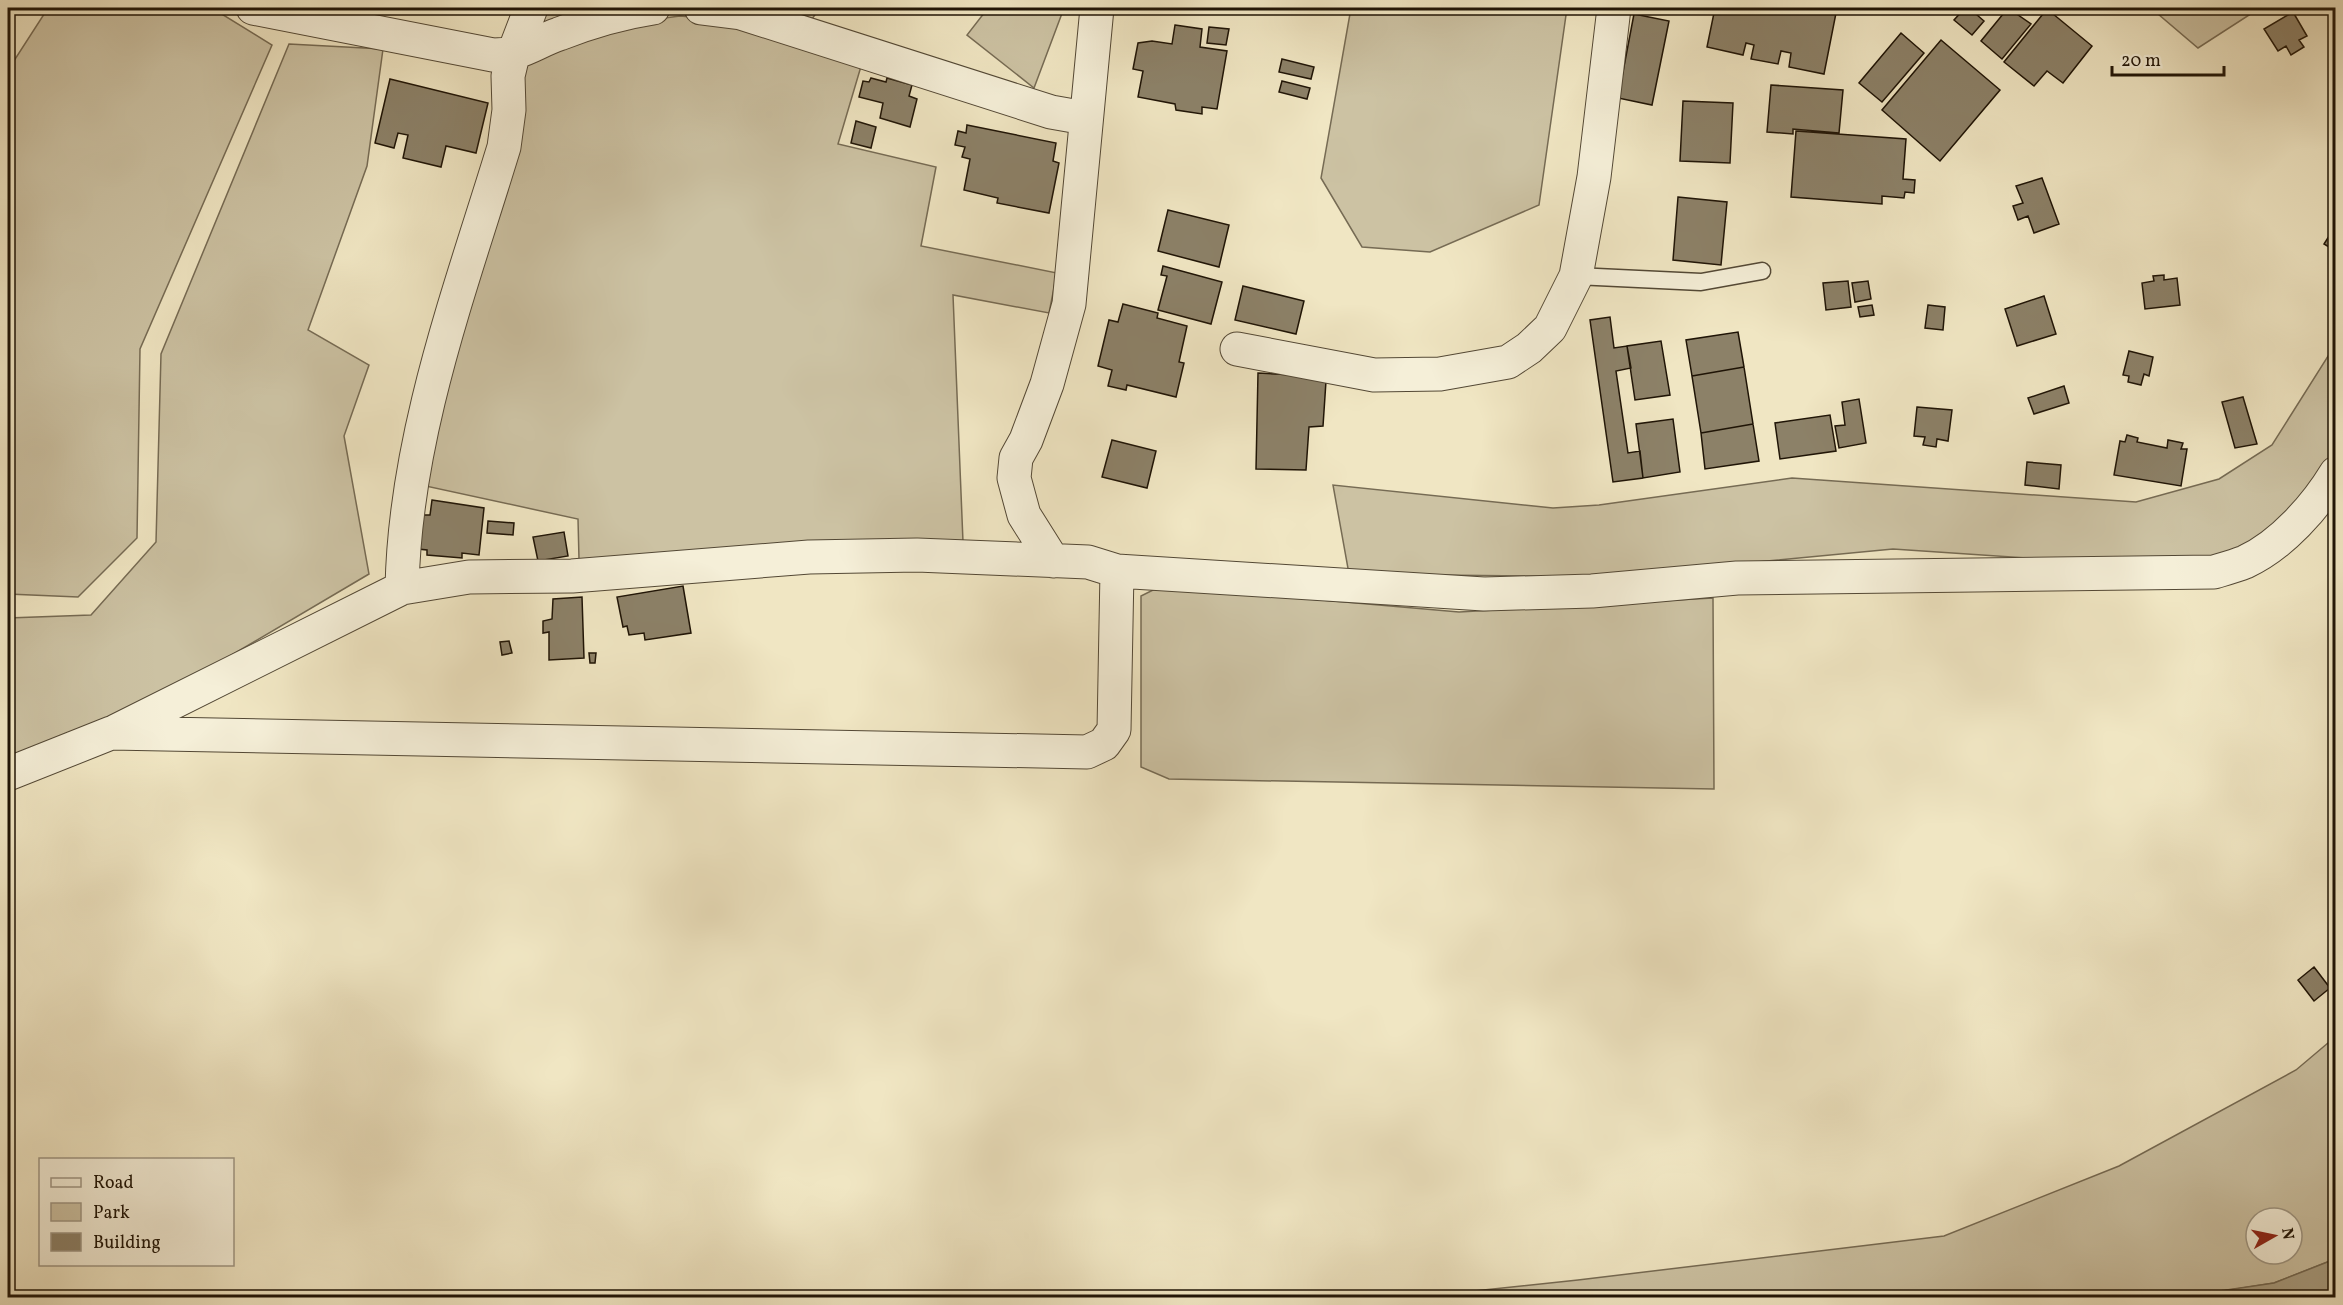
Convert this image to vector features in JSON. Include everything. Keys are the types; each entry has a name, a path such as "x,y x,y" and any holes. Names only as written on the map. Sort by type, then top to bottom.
{"street":[{"path":"253,8 461,49 513,55 567,31 620,13 653,8"},
{"path":"402,588 411,481 437,368 504,147 509,110 508,76 513,55 531,8"},
{"path":"701,8 741,12 1051,112 1084,118"},
{"path":"1053,561 1024,515 1014,478 1016,458 1026,440 1047,384 1069,304 1084,118 1097,8"},
{"path":"1238,349 1374,375 1440,374 1508,362 1529,348 1550,328 1576,276 1594,177 1614,8"},
{"path":"8,774 111,733 402,588 469,577 572,576 809,557 917,555 1088,562 1117,571 1485,594 1592,591 1737,578 2214,572 2247,561 2279,540 2326,489 2336,473"},
{"path":"111,733 1087,752 1104,744 1114,730 1117,571"}],"lane":[{"path":"1576,276 1701,282 1762,271"}],"green space":[{"path":"48,8 212,8 272,45 140,349 137,538 78,597 8,594 8,70"},
{"path":"543,8 603,8 539,29"},
{"path":"769,8 820,8 812,19"},
{"path":"988,8 1064,8 1034,88 967,35"},
{"path":"1351,8 1567,8 1539,205 1430,252 1362,247 1321,178"},
{"path":"2151,8 2260,8 2198,48"},
{"path":"680,16 726,20 862,63 838,144 936,167 921,246 1057,273 1049,313 953,295 963,542 579,559 578,519 421,485 519,72 529,55 626,23"},
{"path":"289,44 383,49 367,166 308,330 369,365 344,436 369,574 128,716 8,761 8,618 91,615 156,542 161,354"},
{"path":"2335,345 2335,447 2310,490 2279,525 2229,558 2160,567 1893,549 1602,577 1349,574 1333,485 1553,508 1599,505 1792,478 2136,502 2219,479 2272,445"},
{"path":"1161,586 1459,612 1713,598 1714,789 1169,779 1141,767 1141,596"},
{"path":"2335,1037 2335,1259 2274,1283 2179,1298 1408,1298 1944,1236 2119,1166 2296,1070"}],"shaded area":[{"path":"2335,1259 2335,1297 2179,1297 2274,1283"}],"building":[{"path":"1715,8 1837,8 1824,74 1789,67 1791,53 1781,51 1778,64 1751,59 1754,45 1746,43 1743,55 1707,47"},
{"path":"1965,8 1969,8 1984,21 1972,35 1954,20"},
{"path":"2008,8 2031,24 2002,59 1981,41"},
{"path":"2047,9 2092,46 2063,83 2047,71 2034,86 2004,62"},
{"path":"2293,12 2307,36 2299,40 2304,47 2291,55 2286,46 2278,51 2264,29"},
{"path":"1634,14 1669,21 1652,105 1618,98"},
{"path":"1175,25 1202,29 1200,47 1227,51 1217,109 1202,107 1202,114 1176,110 1175,104 1138,97 1143,71 1133,69 1138,43 1152,41 1172,44"},
{"path":"1209,27 1229,29 1226,45 1207,43"},
{"path":"1901,33 1924,53 1882,102 1859,83"},
{"path":"1941,40 2000,90 1940,161 1882,110"},
{"path":"1282,59 1314,67 1311,79 1279,72"},
{"path":"871,78 886,82 887,78 912,85 909,96 917,99 910,127 880,118 883,103 859,97 863,81 869,82"},
{"path":"390,79 488,103 476,153 446,146 441,167 403,158 408,135 398,133 394,148 375,143"},
{"path":"1282,81 1310,88 1307,99 1279,92"},
{"path":"1771,85 1843,90 1839,133 1793,129 1793,134 1767,132"},
{"path":"1683,101 1733,103 1730,163 1680,161"},
{"path":"856,121 876,127 871,148 851,143"},
{"path":"967,125 1056,143 1053,161 1059,163 1049,213 997,203 998,198 964,190 970,159 962,157 965,147 955,145 958,131 966,133"},
{"path":"1796,131 1906,139 1903,179 1915,180 1914,193 1905,192 1904,198 1882,196 1882,204 1791,197"},
{"path":"2042,178 2059,224 2034,233 2028,216 2018,220 2013,206 2023,203 2016,186"},
{"path":"1678,197 1727,202 1721,265 1673,260"},
{"path":"1168,210 1229,225 1219,267 1158,251"},
{"path":"2331,233 2336,235 2334,250 2324,244"},
{"path":"1163,266 1222,282 1211,324 1158,310 1167,276 1161,275"},
{"path":"2164,275 2164,280 2177,278 2180,305 2145,309 2142,283 2154,281 2153,276"},
{"path":"1848,281 1851,307 1826,310 1823,283"},
{"path":"1868,281 1871,299 1855,302 1852,283"},
{"path":"1243,286 1304,301 1296,334 1235,320"},
{"path":"2044,296 2056,334 2017,346 2005,309"},
{"path":"1123,304 1158,313 1157,318 1187,326 1179,362 1184,363 1176,397 1127,385 1126,390 1108,386 1112,370 1098,366 1109,320 1118,322"},
{"path":"1872,305 1874,315 1860,317 1858,307"},
{"path":"1928,305 1945,307 1943,330 1925,328"},
{"path":"1610,317 1614,348 1627,346 1631,368 1616,371 1628,453 1640,451 1643,478 1613,482 1590,320"},
{"path":"1738,332 1744,367 1692,376 1686,340"},
{"path":"1661,341 1670,395 1635,400 1627,346"},
{"path":"2129,351 2153,357 2149,376 2144,374 2141,385 2128,382 2129,376 2123,375"},
{"path":"1744,367 1753,424 1701,433 1692,376"},
{"path":"1258,373 1315,376 1326,381 1323,426 1309,427 1306,470 1256,469"},
{"path":"2064,386 2069,403 2034,414 2028,398"},
{"path":"2243,397 2257,444 2235,448 2222,402"},
{"path":"1859,399 1866,443 1839,448 1835,426 1845,425 1842,402"},
{"path":"1917,407 1952,410 1948,441 1937,439 1936,447 1923,445 1925,437 1914,436"},
{"path":"1830,415 1836,451 1780,459 1775,423"},
{"path":"1673,419 1680,472 1643,478 1636,424"},
{"path":"1753,424 1759,461 1705,469 1701,433"},
{"path":"2127,435 2138,438 2137,442 2167,448 2168,440 2183,443 2181,449 2187,449 2181,486 2114,475 2120,441 2125,442"},
{"path":"1112,440 1156,451 1147,488 1102,477"},
{"path":"2027,462 2061,465 2059,489 2025,485"},
{"path":"432,500 484,508 479,555 462,553 462,558 427,555 427,550 418,549 421,515 430,515"},
{"path":"488,521 514,523 513,535 487,533"},
{"path":"564,532 568,556 538,561 533,537"},
{"path":"683,586 691,633 645,640 644,633 629,635 627,626 623,627 617,597"},
{"path":"582,597 584,658 549,660 549,632 543,633 543,621 552,619 553,599"},
{"path":"509,641 512,653 502,655 500,642"},
{"path":"589,653 596,653 595,663 590,663"},
{"path":"2314,967 2330,988 2314,1001 2298,980"}]}
